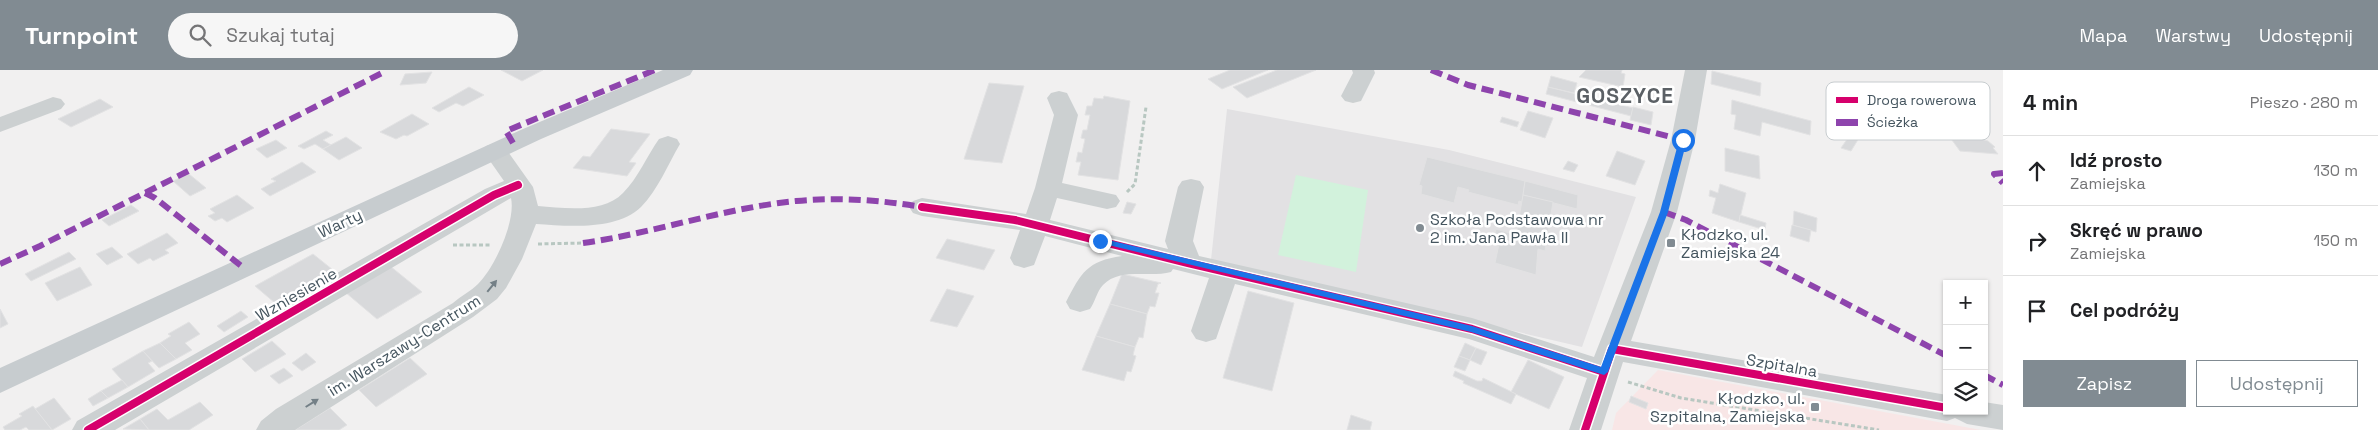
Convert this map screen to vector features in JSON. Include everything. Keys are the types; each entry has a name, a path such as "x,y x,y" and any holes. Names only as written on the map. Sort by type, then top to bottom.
{"main road":[{"name":"Warty","path":"0,381 495,151 682,70"}],"street":[{"path":"1352,96 1364,73 1363,70"},
{"path":"1585,430 1606,365 1664,212 1683,140 1696,70"},
{"path":"1024,258 1025,222 1048,188 1066,115 1059,98"},
{"path":"0,125 53,104"},
{"path":"524,214 555,217 592,216 619,210 631,201 668,144"},
{"name":"im. Warszawy-Centrum","path":"272,430 287,418 462,310 489,290 500,275 514,246 524,214 524,198 518,185 495,151"},
{"name":"Wzniesienie","path":"88,430 494,195 518,185"},
{"path":"1188,263 1179,241 1191,187"},
{"path":"1048,188 1115,199"},
{"path":"922,206 1025,222 1188,263"},
{"path":"1080,302 1093,277 1110,268 1188,263"},
{"name":"Szpitalna","path":"1188,263 1472,329 1606,365 1943,407"},
{"path":"1206,331 1225,271"},
{"path":"1988,415 2003,418"}],"path":[{"path":"1115,199 1135,184 1146,107"},
{"path":"514,246 583,242"},
{"path":"1606,365 1681,398 1879,430"}],"shaded area":[{"name":"Szkoła Podstawowa nr 2 im. Jana Pawła II","path":"1227,109 1449,150 1636,197 1582,347 1211,260"},
{"path":"1658,370 1981,430 1612,430 1616,413"}],"green space":[{"path":"1296,175 1368,190 1356,272 1278,255"}],"building":[{"path":"501,70 543,70 522,81"},
{"path":"1230,70 1268,70 1222,89 1208,79"},
{"path":"1277,70 1316,70 1247,98 1233,87"},
{"path":"1586,70 1622,70 1621,73 1625,74 1623,87 1579,77"},
{"path":"1712,71 1761,83 1760,96 1711,84"},
{"path":"432,72 426,83 400,85 405,74"},
{"path":"1551,76 1577,83 1574,93 1548,87"},
{"path":"989,83 1024,86 1002,163 964,159"},
{"path":"469,87 484,95 463,106 456,103 439,112 432,108"},
{"path":"1548,87 1633,108 1631,116 1546,94"},
{"path":"1104,96 1130,101 1118,180 1078,175 1081,162 1076,162 1078,152 1082,153 1085,139 1081,138 1083,130 1087,130 1090,115 1085,115 1087,106 1092,106 1094,98 1103,99"},
{"path":"100,99 113,107 71,127 58,119"},
{"path":"1732,100 1811,121 1810,135 1762,122 1760,136 1734,129 1736,115 1731,114"},
{"path":"1633,107 1653,112 1651,125 1630,120"},
{"path":"1528,111 1553,118 1545,138 1520,130"},
{"path":"412,114 429,124 407,136 404,135 396,139 380,132"},
{"path":"1502,117 1519,122 1517,127 1500,122"},
{"path":"611,129 650,134 629,162 636,163 627,176 573,168 583,156 590,157"},
{"path":"326,131 333,135 323,140 331,145 323,149 315,144 304,149 298,146"},
{"path":"346,137 362,148 339,160 323,149"},
{"path":"276,140 287,148 267,158 256,149"},
{"path":"1847,140 1858,140 1851,151 1841,148"},
{"path":"1952,140 1988,141 1995,147 1993,148 1998,154 1960,151"},
{"path":"1725,148 1759,156 1760,179 1725,171"},
{"path":"1617,151 1645,161 1635,185 1606,176"},
{"path":"1427,157 1525,181 1522,202 1519,201 1518,205 1468,192 1469,190 1458,187 1454,203 1421,194 1422,186 1419,185"},
{"path":"1568,161 1578,165 1574,172 1563,169"},
{"path":"302,162 316,172 270,196 261,189 276,181 271,179"},
{"path":"189,174 206,188 190,196 173,181"},
{"path":"1525,181 1578,195 1577,209 1523,195"},
{"path":"1720,184 1746,193 1739,222 1712,213 1716,198 1709,196 1710,190 1718,193"},
{"path":"237,195 254,208 227,222 222,218 215,221 208,216 215,213 210,209"},
{"path":"1523,195 1553,202 1545,251 1538,249 1536,275 1495,263 1500,239 1494,237 1496,229 1516,235"},
{"path":"1127,202 1136,204 1131,214 1123,213"},
{"path":"131,205 139,211 109,226 102,220"},
{"path":"1794,211 1817,218 1816,232 1793,225"},
{"path":"1740,215 1766,223 1765,230 1739,222"},
{"path":"1792,225 1811,230 1809,242 1790,236"},
{"path":"167,233 178,243 165,250 169,253 153,261 150,258 138,264 127,254"},
{"path":"947,239 995,250 984,270 936,258"},
{"path":"112,247 123,257 107,265 96,254"},
{"path":"69,252 76,259 31,281 25,274"},
{"path":"313,254 333,270 275,303 255,286"},
{"path":"390,266 422,292 377,319 345,292"},
{"path":"80,267 92,285 57,301 45,283"},
{"path":"1122,274 1161,283 1158,284 1155,293 1159,293 1155,307 1150,306 1147,314 1110,304"},
{"path":"947,289 974,296 957,327 930,321"},
{"path":"1248,291 1294,303 1272,391 1223,378"},
{"path":"1110,304 1147,314 1143,338 1139,337 1135,347 1096,336"},
{"path":"0,309 8,324 0,328"},
{"path":"241,311 248,317 224,332 217,326"},
{"path":"189,322 200,334 185,343 192,350 176,359 160,343 171,336 168,334"},
{"path":"1096,336 1135,347 1133,355 1136,356 1131,372 1127,371 1124,381 1082,370"},
{"path":"272,341 286,354 255,372 242,359"},
{"path":"160,343 176,359 159,368 143,351"},
{"path":"1465,343 1476,348 1470,360 1459,356"},
{"path":"1476,348 1487,352 1481,365 1470,360"},
{"path":"143,351 152,361 148,363 155,371 128,387 112,369"},
{"path":"306,353 316,362 302,371 292,363"},
{"path":"1459,356 1470,360 1465,371 1454,367"},
{"path":"410,358 427,374 376,407 359,390"},
{"path":"1528,360 1564,377 1549,409 1511,392"},
{"path":"284,368 293,376 279,384 270,376"},
{"path":"1455,371 1477,381 1482,381 1483,378 1516,394 1511,404 1463,383 1464,381 1453,376"},
{"path":"122,380 128,387 108,398 101,391"},
{"path":"101,391 108,398 93,406 88,399"},
{"path":"1631,396 1648,403 1646,409 1629,402"},
{"path":"54,398 71,419 52,430 35,409"},
{"path":"200,402 213,415 189,430 149,430 140,419 157,409 168,420"},
{"path":"33,406 52,430 29,430 26,427 20,430 5,430 3,427 22,416 19,414"},
{"path":"330,408 347,425 339,430 295,430"},
{"path":"1351,415 1372,422 1370,430 1347,430"},
{"path":"140,419 149,430 123,429"}],"marked path":[{"path":"513,143 506,131 655,70"},
{"path":"1431,70 1468,85 1683,140"},
{"path":"0,264 40,246 382,73"},
{"path":"2003,173 1994,174 2003,183"},
{"path":"145,193 155,198 244,268"},
{"path":"583,243 608,240 753,208 813,200 886,202 922,207"},
{"path":"1664,212 1686,220 1943,354"},
{"path":"1988,377 2003,385"}],"cycle path":[{"path":"88,430 494,195 518,185"},
{"path":"922,207 1015,220 1188,263 1472,329 1604,372"},
{"path":"1585,430 1612,349 1943,407"}],"place":[{"name":"Szkoła Podstawowa nr 2 im. Jana Pawła II","path":"1420,228"},
{"name":"Kłodzko, ul. Zamiejska 24","path":"1671,243"},
{"name":"Kłodzko, ul. Szpitalna, Zamiejska","path":"1815,407"}],"district":[{"name":"GOSZYCE","path":"1625,96"}],"route":[{"path":"1100,241 1472,329 1604,372 1664,212 1683,140"}]}
